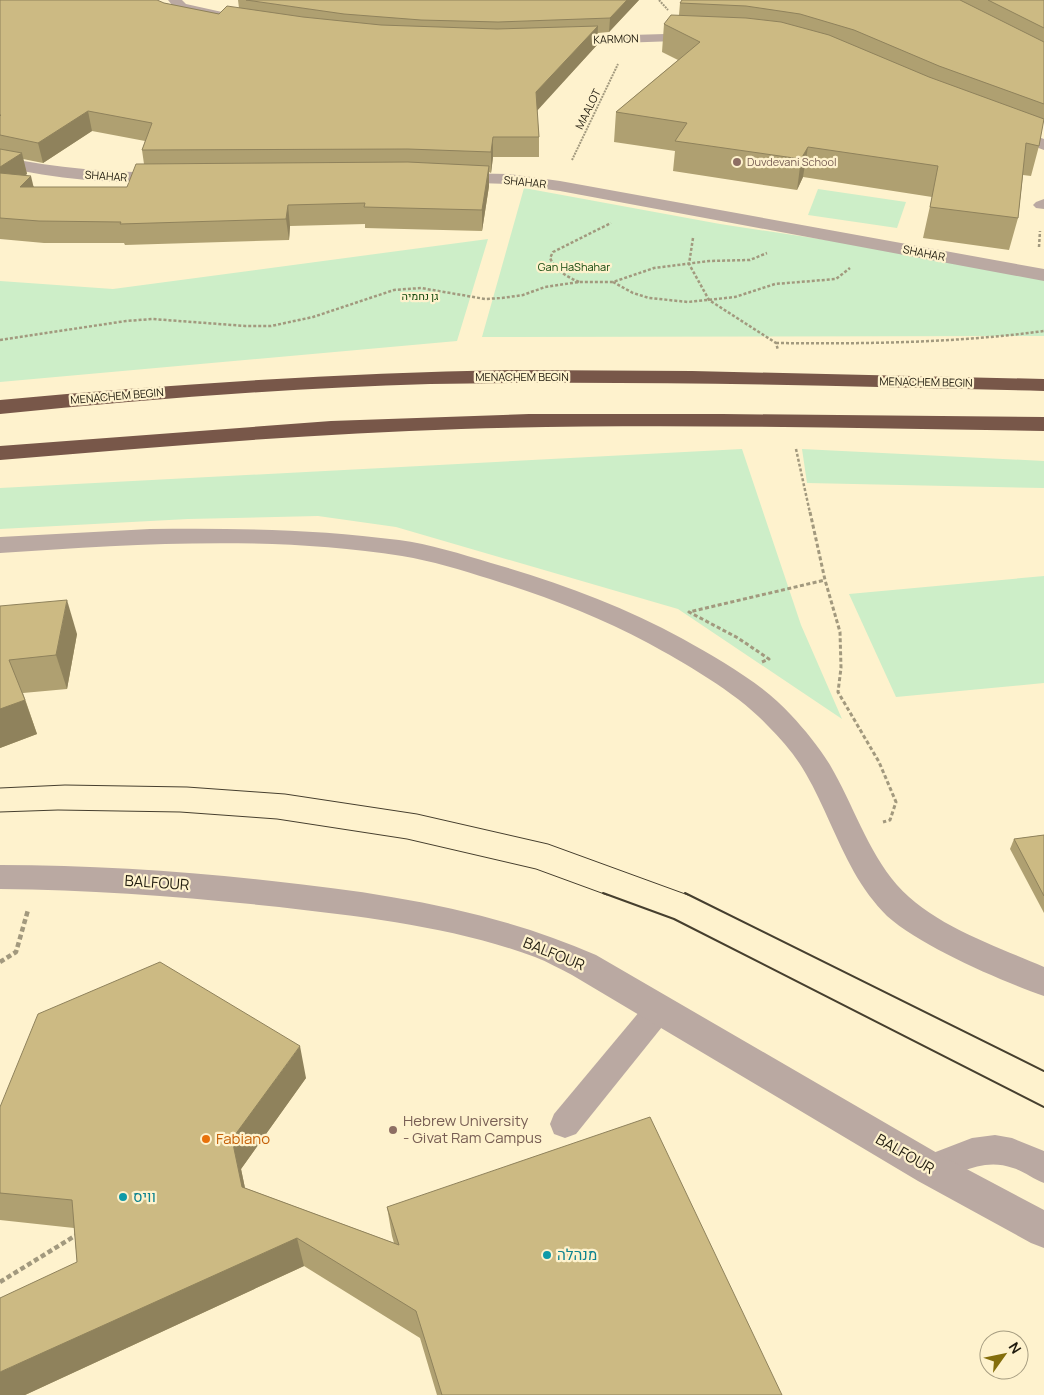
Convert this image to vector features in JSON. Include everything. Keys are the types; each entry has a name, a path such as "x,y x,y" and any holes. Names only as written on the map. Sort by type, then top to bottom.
{"highway":[{"name":"MENACHEM BEGIN","path":"0,407 120,395 341,381 600,376 1044,384"},
{"path":"844,380 1044,378"},
{"path":"0,453 202,437 429,424 528,421 684,420 1044,424"},
{"path":"916,422 1044,429"}],"street":[{"path":"175,0 181,7 233,19"},
{"name":"KARMON","path":"542,41 712,38"},
{"path":"993,126 1044,145"},
{"name":"SHAHAR","path":"0,162 54,172 95,176 182,178"},
{"name":"SHAHAR","path":"432,178 509,179 560,186 1041,274"},
{"path":"0,545 170,536 251,537 402,548 466,563 529,583 611,614 676,645 728,678 773,713 818,769 846,829 887,895 905,911 957,942 1044,982"},
{"name":"BALFOUR","path":"0,877 86,878 212,887 322,899 439,918 536,944 584,965 931,1169 1044,1230"}],"lane":[{"path":"564,1124 660,1008"},
{"path":"931,1169 979,1150 1006,1150 1044,1168"}],"path":[{"name":"MAALOT","path":"560,186 630,38"},
{"path":"579,282 564,276 554,267 550,258 553,252 564,245 607,227 624,214 630,198"},
{"path":"1041,274 1043,204"},
{"path":"697,210 689,264 709,300 776,343 869,344 1000,337 1044,331"},
{"path":"0,340 126,321 152,319 245,326 271,326 313,317 394,290 421,288 485,299 523,295 545,288 579,282 613,282 654,268 709,261 750,260 764,256 773,248 788,227"},
{"path":"613,282 633,293 648,298 688,302 735,297 776,284 836,279 852,266 859,241"},
{"path":"776,343 778,350"},
{"path":"798,456 825,580 840,632 841,668 838,692 880,762 896,802 890,820 846,829"},
{"path":"728,678 769,659 738,638 689,612 825,580"},
{"path":"0,962 16,952 37,877"},
{"path":"0,1282 87,1229"}],"green space":[{"name":"Gan HaShahar","path":"524,188 720,224 1044,273 1044,336 482,337"},
{"path":"818,189 906,202 897,228 808,215"},
{"name":"גן נחמיה","path":"488,239 457,341 0,382 0,281 113,289"},
{"path":"742,449 801,625 842,719 678,609 396,527 318,516 188,519 0,529 0,488"},
{"path":"802,449 1044,461 1044,488 807,483"},
{"path":"1044,576 1044,683 896,697 849,594"}],"building":[{"path":"0,0 157,0 219,14 227,6 303,17 381,25 497,29 598,26 536,92 539,137 493,137 491,152 408,149 142,150 152,123 88,111 38,143 0,135"},
{"path":"246,0 627,0 610,18 498,22 421,20 344,14"},
{"path":"682,0 960,0 1044,42 1044,104 939,66 854,30 800,14 746,6 680,3"},
{"path":"988,0 1044,0 1044,28"},
{"path":"671,15 746,18 781,22 829,35 929,77 1044,119 1039,146 1026,143 1018,218 930,207 938,166 808,147 801,159 675,141 687,123 616,112 700,42 664,24"},
{"path":"0,149 22,153 0,167"},
{"path":"408,162 489,166 482,210 364,207 365,203 288,205 286,219 120,224 121,222 39,221 0,218 0,173 31,176 20,187 127,187 136,164"},
{"path":"67,600 56,655 9,660 25,700 0,709 0,606"},
{"path":"1044,835 1044,896 1014,839"},
{"path":"160,962 300,1046 232,1139 242,1187 399,1245 387,1207 650,1117 782,1395 442,1395 416,1311 297,1238 0,1372 0,1298 77,1262 72,1200 0,1193 0,1107 38,1014"}],"tram line":[{"path":"0,788 65,785 187,787 285,794 417,814 548,844 688,895"},
{"path":"0,812 58,810 180,812 277,819 407,839 536,869 607,895"},
{"path":"603,893 674,919 1044,1107"},
{"path":"685,893 1044,1071"}],"place":[{"name":"Duvdevani School","path":"737,162"},
{"name":"Hebrew University - Givat Ram Campus","path":"393,1130"},
{"name":"Fabiano","path":"206,1139"},
{"name":"וויס","path":"123,1197"},
{"name":"מנהלה","path":"547,1255"}]}
